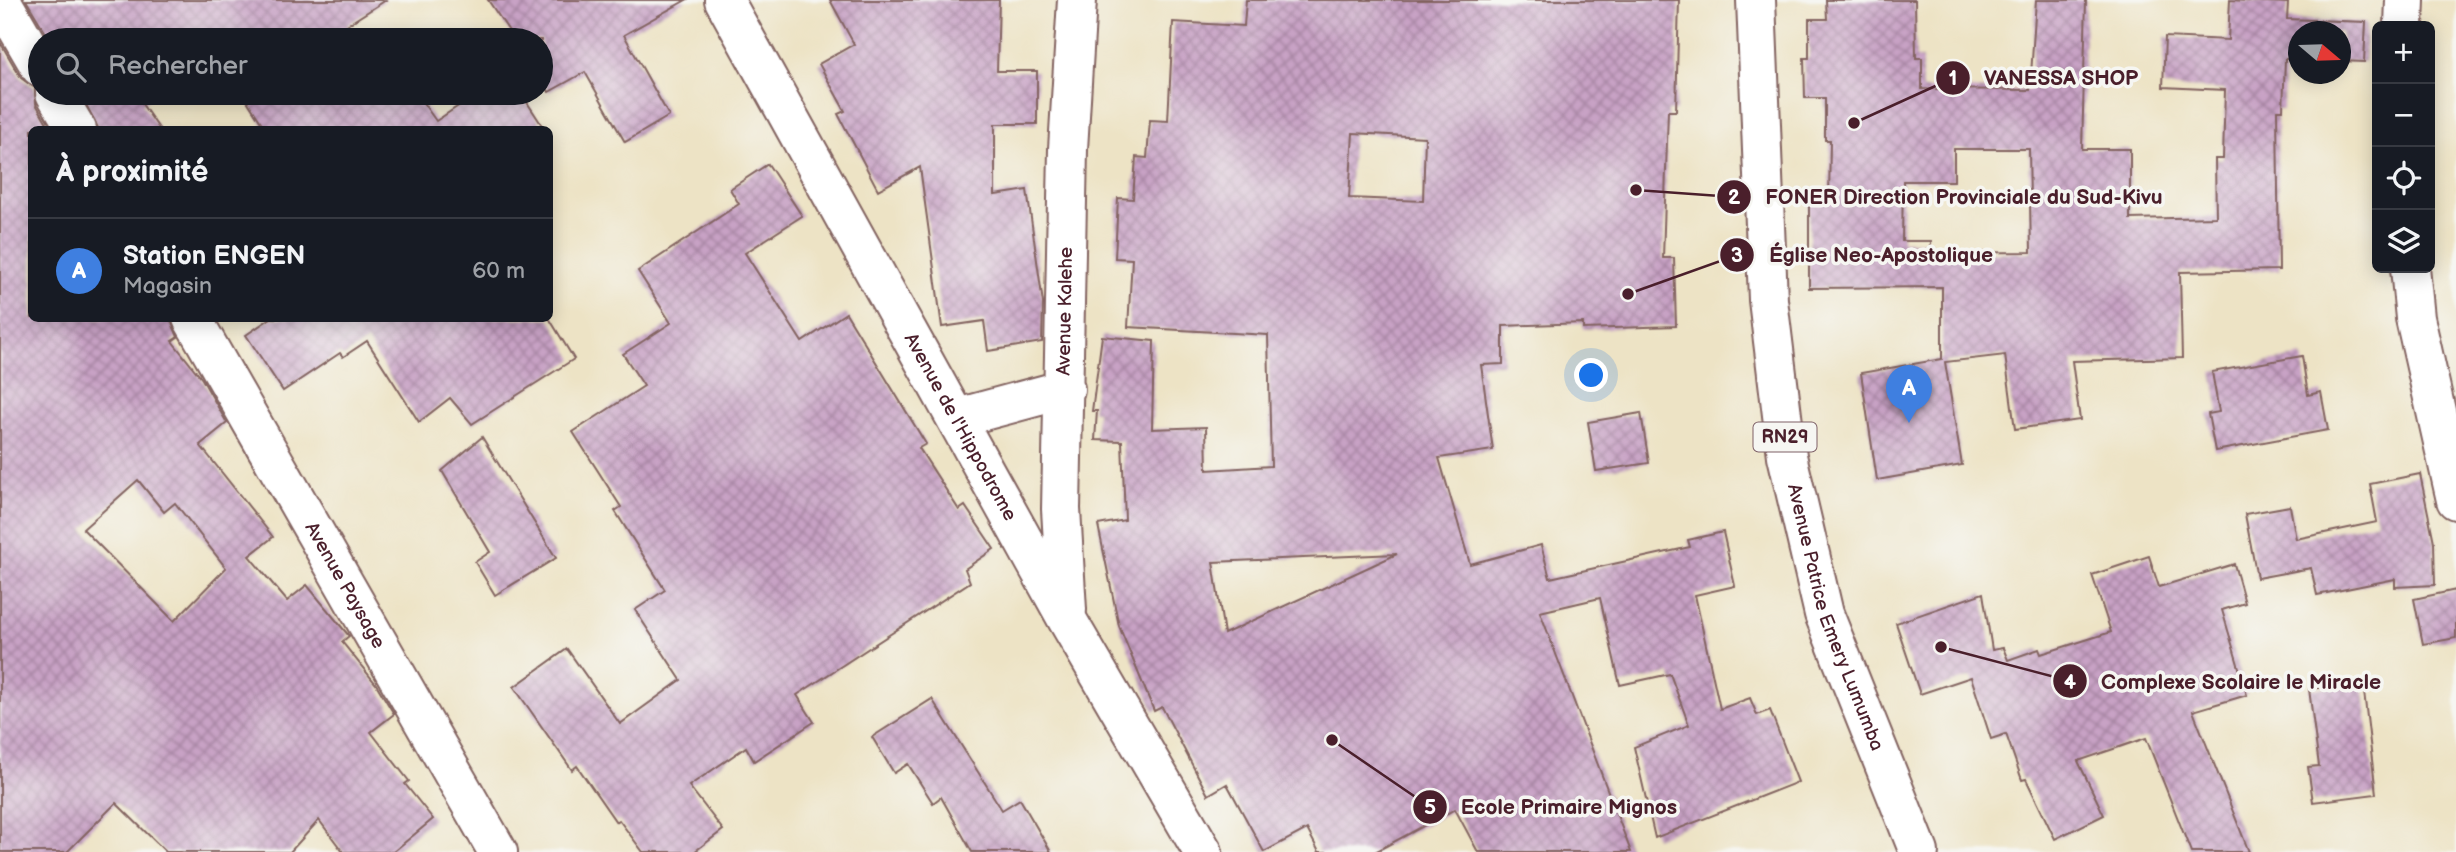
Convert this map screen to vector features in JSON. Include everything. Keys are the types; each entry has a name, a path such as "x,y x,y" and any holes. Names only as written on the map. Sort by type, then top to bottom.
{"street":[{"path":"1,0 28,46"},
{"name":"Avenue de l'Hippodrome","path":"724,0 1068,621 1203,852"},
{"name":"Avenue Kalehe","path":"1068,621 1061,509 1068,149 1077,0"},
{"name":"Avenue Patrice Emery Lumumba","path":"1756,0 1768,300 1787,456 1824,614 1919,852"},
{"path":"2404,21 2405,0"},
{"path":"62,105 75,126"},
{"path":"2410,273 2415,318 2448,437 2456,500"},
{"name":"Avenue Paysage","path":"194,322 498,852"},
{"path":"957,418 1065,389"}],"building":[{"path":"26,0 386,0 347,25 349,28 43,28"},
{"path":"488,0 686,0 624,35 669,116 625,142 585,72 553,90 553,28 507,28"},
{"path":"830,0 999,0 997,71 1037,71 1037,124 995,124 995,195 1027,190 1043,303 1042,342 988,351 984,321 942,327 920,167 878,190 838,114 845,111 819,64 854,44"},
{"path":"1246,0 1679,0 1676,111 1668,111 1663,258 1674,258 1676,326 1583,329 1583,323 1503,326 1503,364 1481,365 1493,450 1439,458 1470,564 1541,545 1550,578 1690,547 1688,540 1723,532 1735,586 1695,595 1720,709 1750,698 1757,715 1770,710 1798,782 1655,838 1634,747 1689,725 1670,674 1620,685 1600,598 1540,612 1631,852 1478,852 1455,809 1375,852 1319,852 1307,829 1264,852 1227,784 1208,795 1162,707 1154,711 1119,626 1098,525 1125,520 1122,441 1095,440 1097,411 1092,411 1102,336 1154,341 1152,429 1206,427 1207,470 1271,466 1268,335 1128,327 1132,259 1115,258 1118,198 1133,199 1136,157 1147,158 1150,120 1168,121 1173,22 1244,26","holes":["1353,133 1425,137 1423,201 1349,198","1397,554 1224,634 1213,562"]},
{"path":"1826,0 1915,0 1916,58 1922,58 1922,89 2030,90 2036,0 2086,0 2082,149 2130,149 2130,219 2216,217 2215,159 2223,159 2225,90 2163,87 2165,37 2228,40 2230,0 2288,3 2287,19 2340,21 2288,21 2288,59 2285,59 2283,110 2277,110 2279,270 2180,272 2182,358 2072,361 2080,420 2015,429 2005,355 1945,362 1962,465 1877,480 1861,373 1942,359 1942,287 1809,288 1809,202 1829,202 1830,140 1825,140 1825,98 1805,98 1804,58 1809,58 1809,19 1827,19","holes":["1954,149 2029,149 2031,252 1931,253 1931,241 1902,241 1903,181 1954,181"]},
{"path":"2351,21 2366,22 2364,62 2351,61"},
{"path":"0,42 21,78 28,83 28,105 37,105 49,126 28,126 28,322 172,322 178,337 172,341 202,379 227,423 200,445 273,537 249,556 287,601 307,585 349,636 342,642 376,684 394,714 371,732 409,781 405,784 433,819 393,852 343,852 319,820 290,852 166,852 116,803 67,852 0,852","holes":["138,480 164,512 175,503 226,568 174,621 83,529"]},
{"path":"86,105 143,105 157,126 97,126"},
{"path":"250,105 425,105 436,121 460,105 529,105 542,126 263,126"},
{"path":"768,164 802,216 745,253 802,342 846,313 926,444 919,448 959,510 965,506 994,549 965,569 970,582 797,695 814,722 754,761 746,747 689,786 723,830 694,852 643,852 619,820 616,822 577,766 572,770 514,687 567,649 620,724 681,680 635,610 665,590 615,511 621,507 573,432 644,386 623,354 671,323 638,271 739,204 730,189"},
{"path":"265,322 551,322 574,359 472,424 450,398 419,422 367,341 343,357 340,353 283,391 246,335"},
{"path":"2302,356 2308,395 2321,392 2328,430 2215,451 2208,414 2219,412 2212,372"},
{"path":"1641,413 1649,463 1596,471 1588,422"},
{"path":"482,437 556,558 495,595 475,562 490,552 442,471"},
{"path":"2420,474 2434,542 2435,585 2395,587 2395,579 2317,595 2311,568 2257,578 2245,514 2290,506 2296,539 2377,522 2370,484"},
{"path":"2149,556 2159,587 2234,564 2245,603 2222,610 2247,695 2193,711 2249,852 2191,852 2146,738 2078,761 2104,815 2055,839 2026,779 2022,780 2006,734 1991,739 1971,677 1920,694 1896,623 1983,593 1992,650 2003,648 2008,660 2039,649 2041,654 2111,632 2092,575"},
{"path":"2456,590 2456,638 2423,644 2414,599"},
{"path":"2363,683 2376,794 2313,802 2308,767 2319,766 2309,689"},
{"path":"932,699 1002,810 1020,799 1051,852 972,852 941,797 933,803 908,764 894,773 872,737"}],"place":[{"name":"VANESSA SHOP","path":"1854,123"},
{"name":"FONER Direction Provinciale du Sud-Kivu","path":"1636,190"},
{"name":"Église Neo-Apostolique","path":"1628,294"},
{"name":"Station ENGEN","path":"1909,423"},
{"name":"Complexe Scolaire le Miracle","path":"1941,647"},
{"name":"Ecole Primaire Mignos","path":"1332,740"}]}
